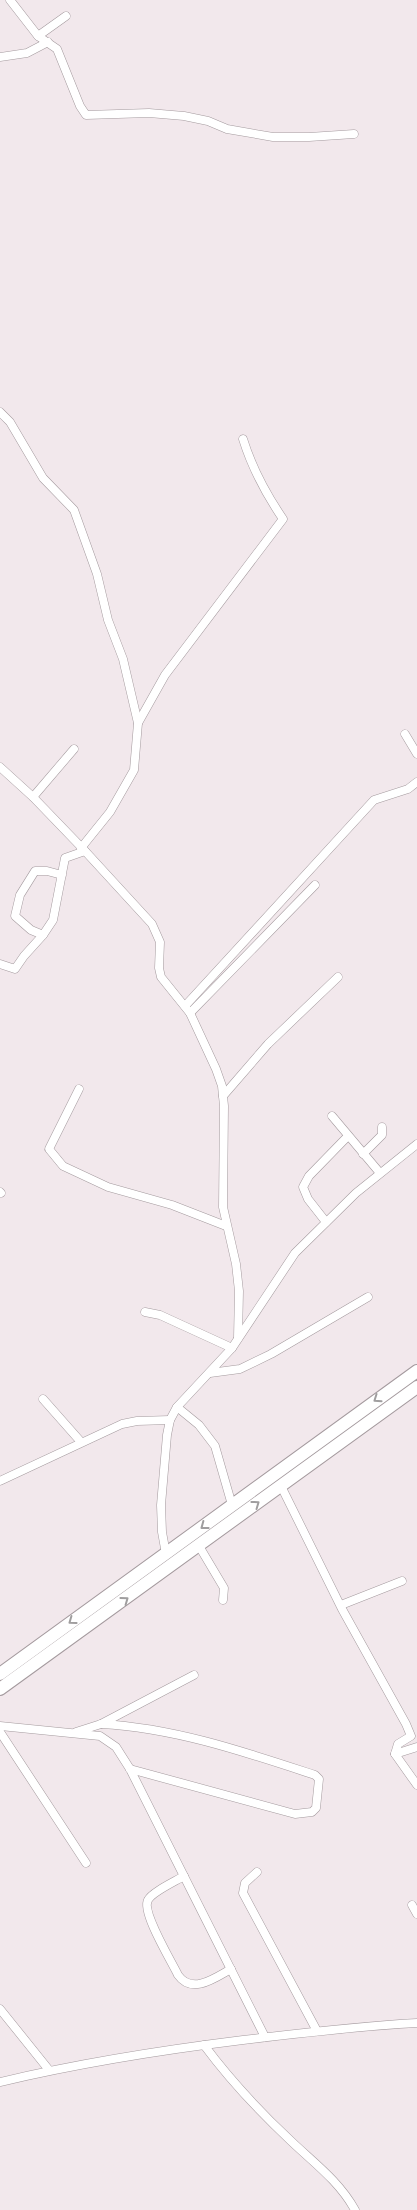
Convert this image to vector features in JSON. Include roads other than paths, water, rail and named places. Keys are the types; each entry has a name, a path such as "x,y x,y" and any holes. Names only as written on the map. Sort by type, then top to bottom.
{"highway":[{"path":"0,1674 417,1371"},
{"path":"0,1689 417,1387"}],"street":[{"path":"10,0 38,36 57,49 80,106 86,115 149,113 184,116 208,121 227,129 273,137 354,134"},
{"path":"38,36 66,16"},
{"path":"0,57 27,53 48,42"},
{"path":"0,412 10,422 43,478 74,510 97,574 108,620 122,659 138,723 134,770 110,812 83,849 66,858 53,920 16,969 0,964"},
{"path":"138,723 165,676 282,519 263,486 249,457 243,439"},
{"path":"405,734 417,754"},
{"path":"33,797 74,749"},
{"path":"0,767 33,797 83,849 156,930 160,942 159,968 161,977 187,1009 216,1069 223,1096 223,1197 226,1226 238,1277 240,1305 238,1338"},
{"path":"187,1009 374,800 408,789 417,782"},
{"path":"43,935 32,930 15,916 20,895 35,871 47,871 62,875"},
{"path":"187,1009 315,885"},
{"path":"223,1096 268,1044 338,977"},
{"path":"79,1089 49,1149 63,1166 108,1187 172,1206 226,1226"},
{"path":"332,1116 380,1173"},
{"path":"364,1154 382,1135 382,1127"},
{"path":"326,1222 308,1199 303,1186 309,1176 348,1136"},
{"path":"166,1554 162,1532 161,1505 170,1420 177,1407 232,1348 295,1253 380,1173 417,1144"},
{"path":"210,1373 240,1369 271,1354 368,1297"},
{"path":"145,1312 160,1315 232,1348"},
{"path":"43,1399 81,1442"},
{"path":"177,1407 199,1425 215,1446 226,1491 232,1505"},
{"path":"0,1481 122,1424 136,1421 170,1420"},
{"path":"281,1486 341,1606 411,1736 398,1744 395,1754"},
{"path":"199,1546 224,1588 223,1600"},
{"path":"341,1606 402,1581"},
{"path":"74,1732 101,1724 194,1675"},
{"path":"101,1724 145,1727 184,1735 315,1775 319,1779 316,1808 312,1812 295,1814 130,1769"},
{"path":"0,1726 100,1736 110,1742 121,1754 265,2037"},
{"path":"0,1732 86,1863"},
{"path":"395,1754 417,1747"},
{"path":"395,1754 417,1786"},
{"path":"257,1872 245,1883 243,1893 316,2031"},
{"path":"184,1876 151,1896 146,1906 149,1918 181,1980 192,1985 200,1985 231,1969"},
{"path":"412,1905 417,1914"},
{"path":"0,2009 50,2070"},
{"path":"0,2082 50,2070 204,2045 316,2031 417,2023"},
{"path":"204,2045 237,2088 290,2141 337,2182 355,2210"}]}
